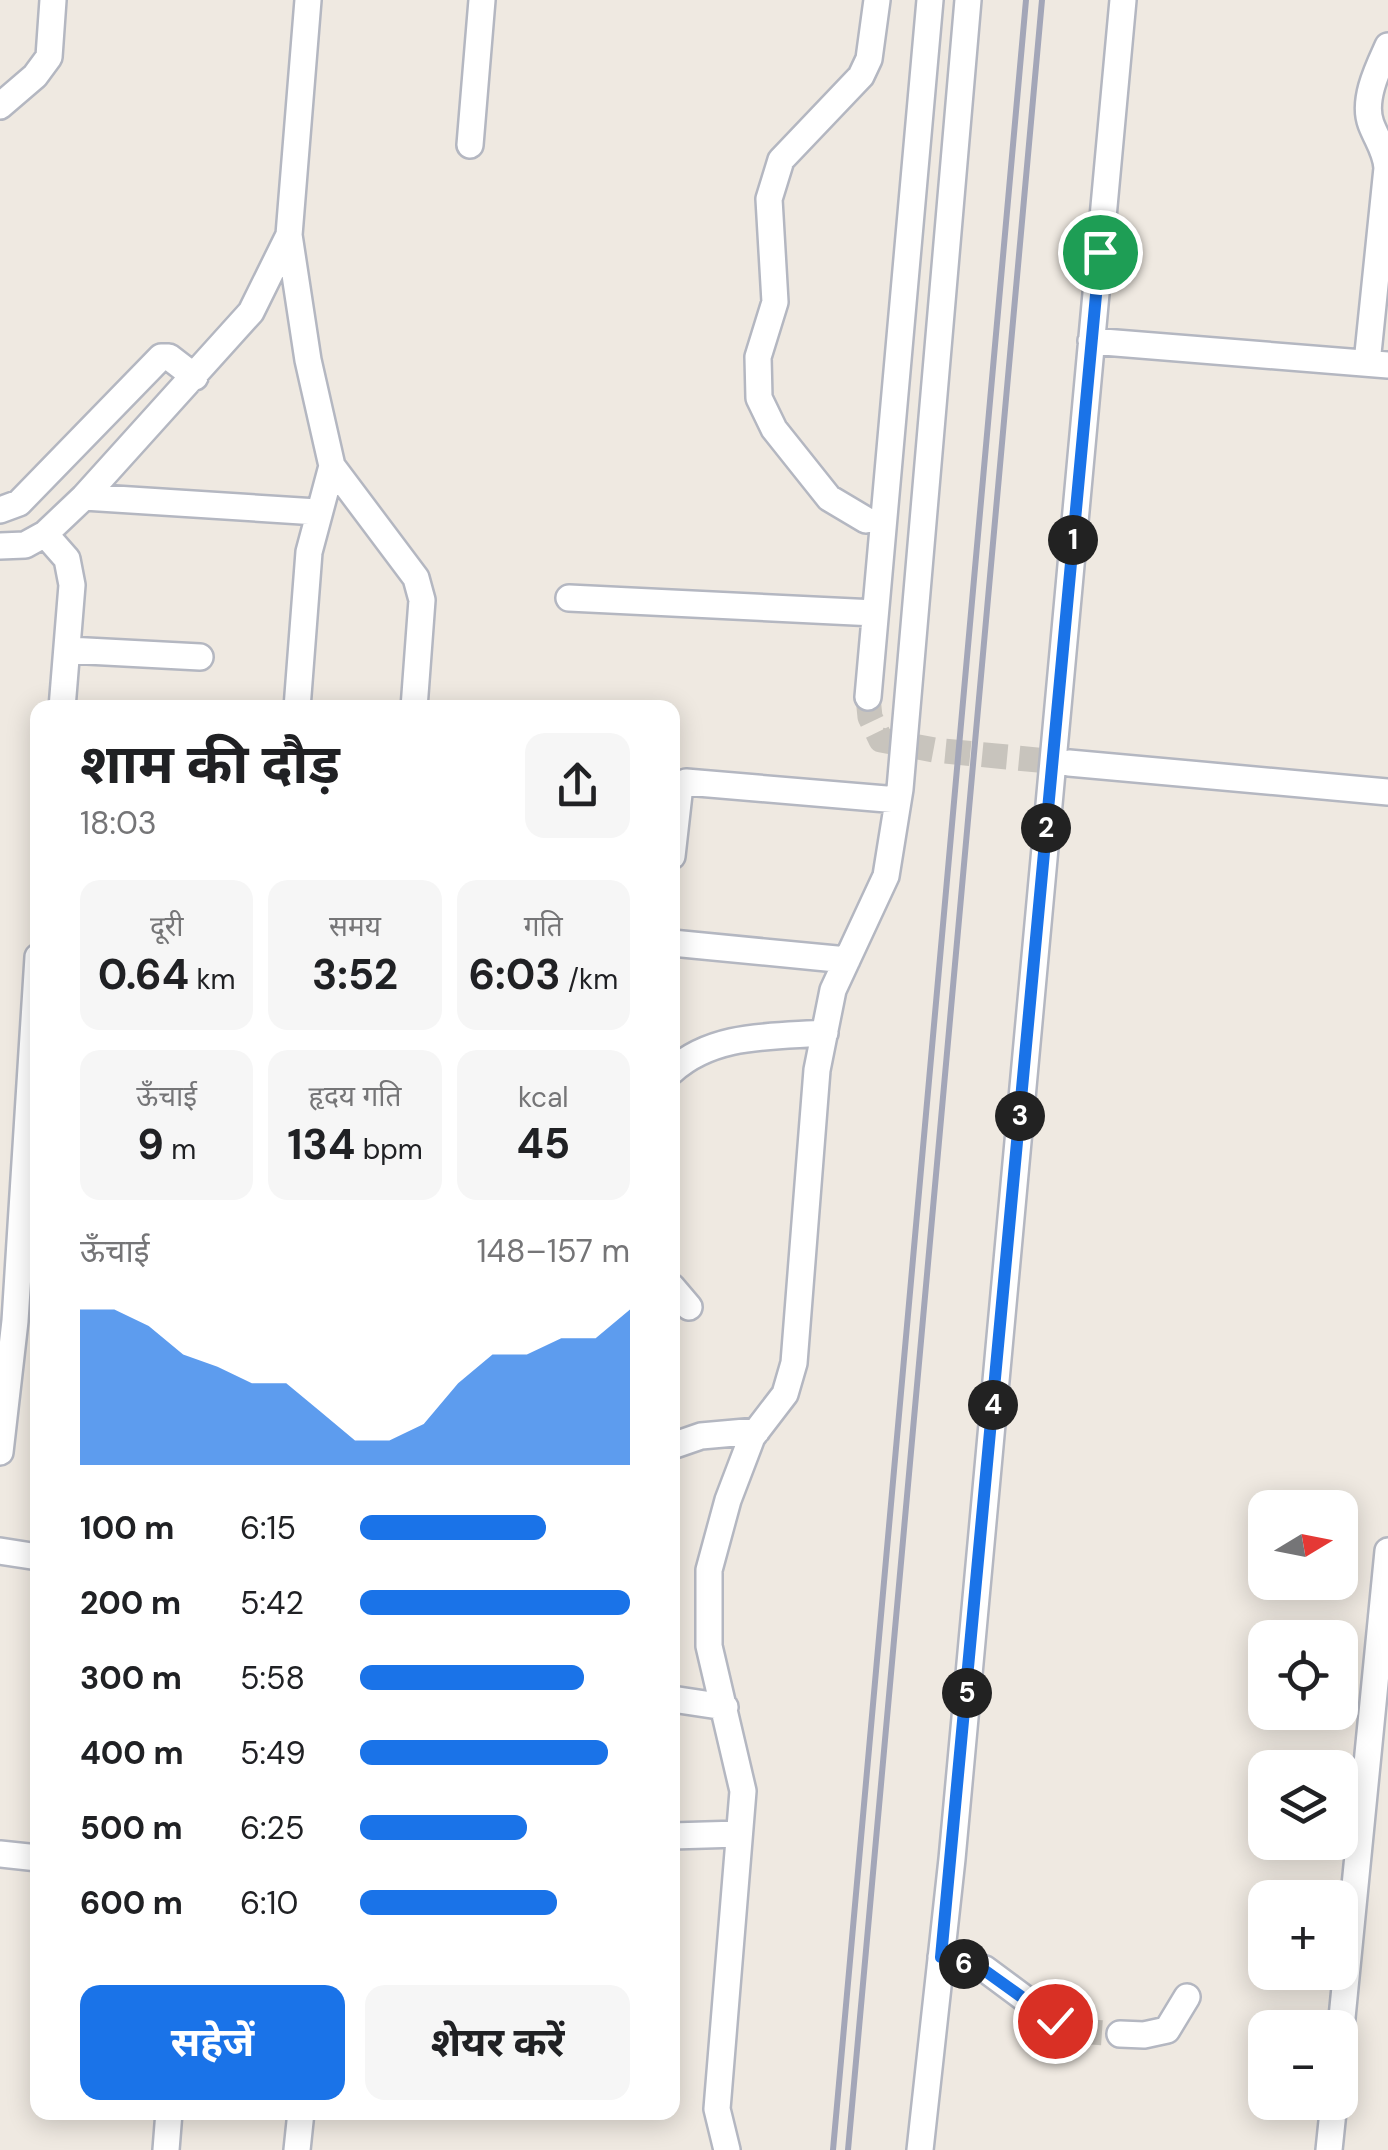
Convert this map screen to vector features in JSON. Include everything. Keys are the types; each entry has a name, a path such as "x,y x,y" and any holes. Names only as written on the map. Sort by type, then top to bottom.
{"street":[{"path":"0,106 49,57 53,0"},
{"path":"308,0 289,235 308,360 332,466 416,578 422,600 415,700"},
{"path":"470,145 482,0"},
{"path":"866,520 829,498 774,429 759,398 758,357 775,302 769,199 773,186 782,160 861,76 869,59 877,0"},
{"path":"868,698 930,0"},
{"path":"726,2150 717,2109 743,1791 709,1646 709,1570 728,1500 757,1431 786,1394 794,1363 817,1070 833,990 886,876 898,800 968,0"},
{"path":"920,2150 1123,0"},
{"path":"1091,341 1377,364 1388,168 1371,125 1368,100 1388,46"},
{"path":"0,546 25,545 45,534 84,497 251,312 289,235"},
{"path":"0,510 19,503 161,357 169,357 195,377"},
{"path":"298,700 309,552 332,466"},
{"path":"84,497 317,512"},
{"path":"45,534 67,559 70,573 63,700"},
{"path":"569,598 875,613"},
{"path":"68,650 200,657"},
{"path":"1068,763 1388,792"},
{"path":"680,785 686,782 898,800"},
{"path":"680,944 847,960"},
{"path":"680,1067 705,1050 740,1039 825,1033"},
{"path":"0,1452 7,1321 17,1291 30,1211"},
{"path":"680,1296 689,1307"},
{"path":"680,1443 701,1436 757,1431"},
{"path":"0,1550 30,1555"},
{"path":"1343,2010 1388,1550"},
{"path":"680,1700 725,1707"},
{"path":"680,1836 739,1834"},
{"path":"0,1854 30,1857"},
{"path":"941,1957 984,1970 1055,2021 1077,2030"},
{"path":"1120,2034 1168,2030 1187,1996"},
{"path":"166,2150 168,2120"},
{"path":"297,2150 300,2120"},
{"path":"1329,2150 1332,2120"}],"tunnel":[{"path":"868,697 870,717 881,740 934,750 1069,763"},
{"path":"1077,2031 1120,2034"}],"railway":[{"path":"833,2150 1026,0"},
{"path":"848,2150 1042,0"}],"route":[{"path":"1055,2021 984,1970 941,1957 1100,252"}]}
